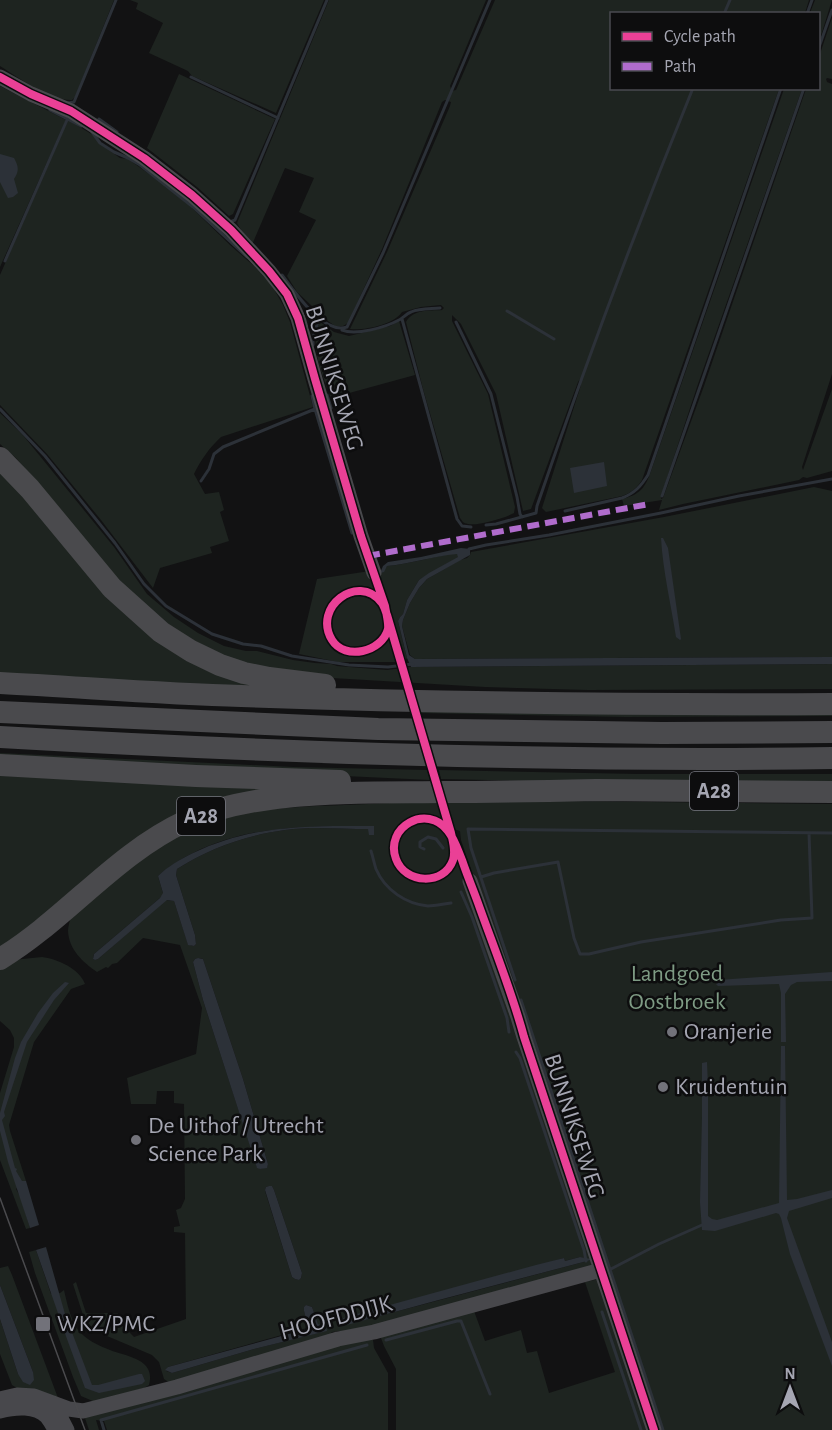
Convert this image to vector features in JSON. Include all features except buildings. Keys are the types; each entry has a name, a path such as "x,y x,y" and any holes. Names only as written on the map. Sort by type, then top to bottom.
{"highway":[{"path":"0,458 30,489 112,588 161,632 190,651 236,670 269,678 496,703"},
{"path":"0,683 239,696 496,703 832,704"},
{"path":"0,712 378,729 662,733 832,732"},
{"name":"A28","path":"0,737 238,750 432,756 661,759 832,758"},
{"name":"A28","path":"0,765 196,776 596,790"},
{"name":"A28","path":"0,959 43,929 124,860 154,839 186,821 219,809 253,802 346,794 596,790 832,792"}],"street":[{"name":"BUNNIKSEWEG","path":"0,77 31,94 71,111 144,158 192,195 231,230 287,294 298,318 354,513 374,573"},
{"name":"BUNNIKSEWEG","path":"470,881 513,1001 654,1430"},
{"name":"HOOFDDIJK","path":"1,1403 17,1395 34,1396 59,1423 81,1411 177,1387 338,1340 600,1270"},
{"path":"1,1403 15,1408 34,1410 59,1423"}],"green space":[{"path":"0,0 114,0 72,100 45,93 0,66"},
{"path":"130,0 324,0 276,113 192,76 188,71 149,53 163,23 136,9 138,3"},
{"path":"329,0 486,0 450,86 452,91 456,90 495,0 809,0 805,12 610,12 610,90 779,90 642,480 631,492 622,496 546,512 542,508 581,385 581,378 531,509 523,511 496,394 461,324 452,315 452,321 488,394 515,507 514,513 498,519 478,524 464,523 460,518 406,322 417,313 444,308 441,305 421,307 402,312 393,320 379,326 350,329 387,252 451,102 445,100 442,102 382,249 348,323 343,326 335,326 328,321 297,292 287,276 316,220 299,212 314,178 285,168 251,247 237,223"},
{"path":"815,0 832,0 820,39 820,12 810,12"},
{"path":"832,18 832,79 826,79 832,84 832,374 802,467 803,470 832,389 832,471 659,510 662,500 624,506 622,499 640,491 650,474 784,90 802,90 698,384 661,496 661,499 663,498 806,90 820,90 820,54"},
{"path":"179,74 275,119 233,214 229,216 197,187 147,148"},
{"path":"0,86 66,120 0,267"},
{"path":"68,120 93,135 99,143 120,158 128,159 159,181 191,207 271,284 290,322 313,407 221,437 213,445 194,474 205,494 219,492 224,510 220,512 229,541 210,547 212,553 160,568 153,588 47,454 0,405 0,275"},
{"path":"399,321 415,375 331,398 316,350 320,322 334,332 349,336 390,326"},
{"path":"0,413 22,434 114,547 147,594 174,617 224,646 293,660 387,670 411,667 832,664 832,689 588,690 485,687 332,678 283,672 226,658 166,625 117,580 16,458 0,444"},
{"path":"0,463 128,612 291,689 0,674"},
{"path":"814,487 832,491 832,657 415,659 410,655 402,626 410,603 427,579 467,558 471,552"},
{"path":"457,553 459,557 419,580 407,600 403,614 398,621 407,658 403,662 380,574 387,566"},
{"path":"370,571 377,595 359,588 344,590 332,599 326,612 324,627 328,641 338,651 360,655 374,651 389,637 397,662 338,662 299,654 317,579"},
{"path":"353,596 363,596 377,603 384,622 377,641 363,648 353,648 343,644 336,637 332,627 332,617 336,607 343,600"},
{"path":"417,706 832,709 832,716 626,717 419,713"},
{"path":"0,753 294,767 427,770 430,780 0,760"},
{"path":"439,770 638,774 832,774 832,785 441,779"},
{"path":"0,775 304,789 216,804 0,953"},
{"name":"Landgoed Oostbroek","path":"436,801 832,804 832,1430 658,1430 606,1277 604,1257 523,1012 520,1016 517,992 508,979 461,840 460,831 428,815 410,817 398,826 392,838 391,852 395,865 403,876 417,882 435,881 449,873 457,859 516,1020 519,1042 524,1049 551,1127 592,1255 592,1267 380,1326 349,1333 332,1332 325,1340 170,1383 164,1379 159,1362 152,1355 107,1336 91,1327 86,1321 73,1284 76,1282 86,1313 118,1313 118,1321 134,1337 186,1319 185,1233 174,1232 174,1227 180,1226 176,1210 181,1208 185,1199 184,1104 174,1103 174,1091 157,1091 156,1104 131,1104 127,1078 196,1054 202,1008 180,945 143,938 117,963 97,972 82,960 71,944 68,931 71,916 148,853 176,836 217,820 237,814 280,808","holes":["325,826 374,826 374,835 369,835 369,829 295,829 257,835 215,849 177,869 176,875 195,935 196,944 194,946 188,944 174,901 166,900 94,960 94,954 163,895 158,876 170,866 193,853 231,838 268,830","195,959 203,959 243,1079 267,1167 260,1169 257,1167 203,1000 193,962","272,1186 274,1190 302,1273 299,1280 292,1277 265,1191 266,1187","580,1257 591,1260 353,1323 564,1258 565,1261","306,1305 312,1307 318,1325 326,1327 326,1331 172,1373 166,1371 168,1367 307,1328 304,1310"]},
{"path":"420,822 430,822 444,829 451,848 444,867 430,874 420,874 410,870 403,863 399,853 399,843 403,833 410,826"},
{"path":"42,957 67,965 78,973 85,984 71,989 34,1042 9,1125 26,1181 22,1181 16,1189 30,1228 26,1229 0,1160 0,1093 14,1047 14,1038 10,1030 0,1021 0,969 13,960"},
{"path":"36,1250 51,1294 64,1290 78,1330 97,1344 139,1360 148,1370 149,1385 95,1402 81,1396 35,1273 29,1252"},
{"path":"8,1266 58,1398 12,1385 0,1354 0,1319 18,1374 30,1383 33,1372 0,1285 0,1268"},
{"path":"599,1279 647,1430 396,1430 396,1369 384,1346 382,1335 474,1311 485,1341 521,1330 527,1353 537,1351 549,1393 615,1372 585,1282"},
{"path":"365,1338 373,1340 374,1348 388,1373 388,1430 107,1430 104,1421 96,1420 99,1430 89,1430 84,1415"}],"shaded area":[{"path":"0,154 14,158 17,164 18,171 14,179 18,193 13,197 8,198 0,182"},
{"path":"604,462 607,486 574,493 570,468"},
{"path":"661,538 668,548 680,640 676,637"},
{"path":"461,548 470,549 470,555 427,579 410,603 402,626 409,655 415,659 832,657 832,664 411,667 398,621 419,580 458,557 457,554 448,555 387,566 384,572 380,573 388,562"},
{"path":"374,826 374,835 369,835 368,829 316,828 271,832 243,839 202,855 177,869 176,875 195,935 196,944 194,946 188,945 174,901 167,900 98,959 93,959 94,954 160,898 163,893 158,876 188,855 230,839 268,830 306,827"},
{"path":"198,958 203,959 243,1079 268,1164 267,1168 257,1168 203,1000 193,962"},
{"path":"832,972 832,981 797,982 791,985 785,994 786,1042 781,1042 779,984 718,986 716,984 718,980"},
{"path":"65,982 69,983 54,1000 27,1042 2,1120 16,1171 22,1181 26,1181 39,1225 30,1228 8,1162 0,1131 0,1113 21,1042 38,1013 53,993"},
{"path":"781,1046 785,1046 787,1200 832,1190 832,1198 789,1211 787,1218 832,1342 832,1366 790,1254 779,1214 715,1231 702,1230 700,1202 702,1063 707,1062 708,1216 717,1220 779,1203"},
{"path":"272,1186 274,1190 302,1273 299,1280 292,1277 265,1190"},
{"path":"46,1247 65,1314 92,1385 139,1374 142,1374 145,1381 142,1384 99,1393 85,1388 36,1250"},
{"path":"580,1257 591,1260 343,1326 340,1324 346,1317 536,1265 564,1258 565,1261"},
{"path":"0,1285 33,1372 34,1380 30,1385 23,1382 18,1374 0,1319"},
{"path":"306,1305 312,1307 318,1324 326,1327 327,1331 172,1373 165,1370 168,1367 307,1329 304,1310"}],"waterway":[{"path":"68,103 74,102 116,0"},
{"path":"230,222 235,220 327,0"},
{"path":"282,275 319,319 338,328 347,327 383,253 490,0"},
{"path":"725,12 730,0"},
{"path":"808,12 812,0"},
{"path":"820,44 832,10"},
{"path":"191,77 278,118"},
{"path":"486,525 536,513 555,453 612,296 692,90"},
{"path":"565,511 627,496 637,489 648,475 780,90"},
{"path":"662,496 803,90"},
{"path":"50,110 81,126"},
{"path":"99,119 117,132"},
{"path":"5,261 67,120"},
{"path":"92,132 100,143 140,165 193,207 247,257"},
{"path":"342,330 348,332 371,330 393,323 414,311 440,308"},
{"path":"507,311 554,339"},
{"path":"313,345 319,318"},
{"path":"402,319 457,519 462,526 471,527"},
{"path":"456,322 491,394 522,517"},
{"path":"327,395 331,408"},
{"path":"312,396 315,409"},
{"path":"0,409 45,456 115,543 144,584 166,606 212,634 292,656 349,665 388,667 413,664"},
{"path":"201,481 209,469 214,454 223,447 315,409 352,533"},
{"path":"469,549 832,479"},
{"path":"515,980 471,848 468,829 832,833"},
{"path":"481,877 558,862 574,938 580,954 589,954 641,942 781,920 812,918 809,833"},
{"path":"424,849 420,847 420,842 428,837 436,839 443,848"},
{"path":"371,851 380,877 397,895 420,905 451,903"},
{"path":"461,892 507,1018 509,1032"},
{"path":"521,1000 663,1430"},
{"path":"516,1052 520,1058 586,1261"},
{"path":"609,1270 702,1225"},
{"path":"602,1312 641,1430"},
{"path":"386,1340 461,1321 490,1394"},
{"path":"104,1430 101,1420 367,1345"}],"tram line":[{"path":"0,1198 85,1430"}],"marked path":[{"path":"368,556 649,504"}],"cycle path":[{"path":"0,77 31,94 71,111 144,158 192,195 231,230 287,294 298,318 361,536 385,606 385,609 387,615 388,624 388,629 379,643 363,651 354,652 338,646 332,640 327,628 328,616 333,606 340,598 350,593 361,591 371,594 383,605 387,615 452,836 453,840 453,860 442,874 433,878 424,879 407,873 396,859 394,847 396,837 410,822 429,819 439,823 448,831 450,834 453,838 508,987 654,1430"}],"place":[{"name":"Oranjerie","path":"672,1032"},
{"name":"Kruidentuin","path":"663,1087"},
{"name":"De Uithof / Utrecht Science Park","path":"136,1140"},
{"name":"WKZ/PMC","path":"43,1324"}]}
